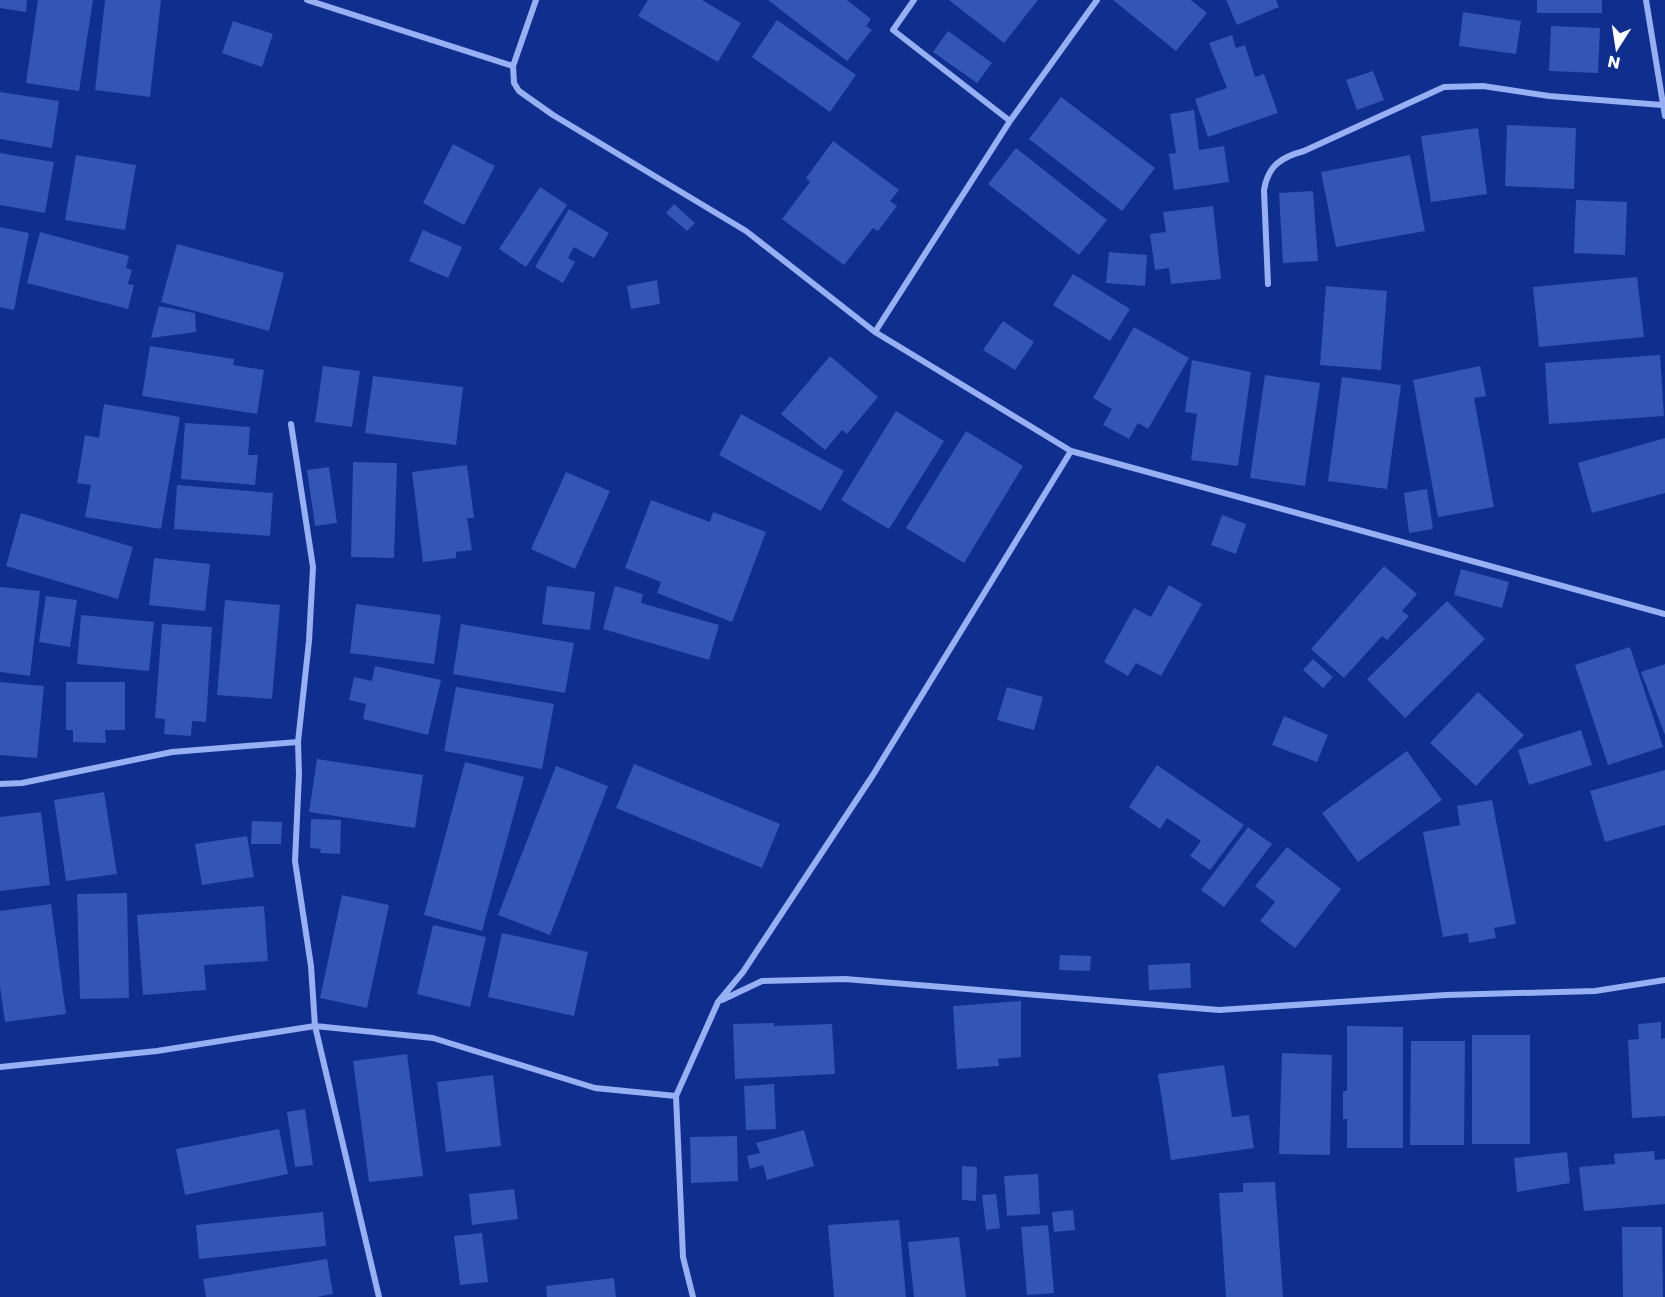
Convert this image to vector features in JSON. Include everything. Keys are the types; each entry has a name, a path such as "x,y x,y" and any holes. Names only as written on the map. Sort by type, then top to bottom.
{"street":[{"path":"307,0 513,66"},
{"path":"536,0 513,66 514,83 519,91 553,115 746,231 875,332 1071,451 1665,614"},
{"path":"914,0 892,30 1010,121"},
{"path":"875,332 1010,121 1097,0"},
{"path":"1646,0 1665,116"},
{"path":"1268,284 1264,190 1266,176 1282,157 1305,151 1444,87 1484,86 1550,96 1662,105"},
{"path":"291,424 313,567 309,641 298,742 299,774 295,861 311,966 315,1026 379,1297"},
{"path":"693,1297 683,1257 676,1096 718,1002 743,972 873,775 1071,451"},
{"path":"0,784 33,781 172,752 298,742"},
{"path":"718,1002 762,981 845,979 1219,1010 1446,995 1595,991 1665,980"},
{"path":"0,1067 157,1051 315,1026 433,1038 595,1088 676,1096"}],"building":[{"path":"0,0 27,0 26,12 0,8"},
{"path":"38,0 93,0 79,91 26,83"},
{"path":"105,0 161,0 150,97 95,90"},
{"path":"648,0 702,0 741,23 718,62 638,16"},
{"path":"768,0 847,0 871,19 866,26 872,30 847,61"},
{"path":"949,0 1038,0 1004,43"},
{"path":"1113,0 1191,0 1207,13 1176,51"},
{"path":"1226,0 1276,0 1279,7 1237,25"},
{"path":"1537,0 1602,0 1602,13 1537,13"},
{"path":"1463,12 1521,21 1516,54 1459,46"},
{"path":"777,20 856,75 830,112 752,57"},
{"path":"233,21 273,34 262,67 222,53"},
{"path":"1551,26 1600,28 1598,73 1549,71"},
{"path":"948,31 992,63 977,83 933,52"},
{"path":"1232,35 1236,48 1245,45 1255,77 1264,74 1278,113 1208,137 1195,99 1227,88 1209,43"},
{"path":"1373,71 1384,100 1357,110 1346,80"},
{"path":"0,92 59,101 52,148 0,139"},
{"path":"1061,97 1155,168 1122,211 1029,139"},
{"path":"1194,110 1199,150 1224,146 1229,182 1174,190 1169,154 1176,153 1170,114"},
{"path":"1507,125 1576,128 1574,189 1505,186"},
{"path":"1478,128 1487,194 1431,202 1421,136"},
{"path":"833,141 899,190 890,201 897,206 878,231 873,228 844,265 782,219 810,182 806,178"},
{"path":"453,144 495,166 464,225 423,203"},
{"path":"1016,148 1107,220 1079,255 988,184"},
{"path":"0,153 54,162 45,213 0,205"},
{"path":"76,155 136,165 125,230 65,220"},
{"path":"1410,155 1425,231 1336,247 1321,172"},
{"path":"540,187 567,205 526,267 499,249"},
{"path":"1313,191 1318,261 1283,263 1279,193"},
{"path":"1576,200 1627,202 1625,255 1574,253"},
{"path":"674,204 695,223 687,231 666,213"},
{"path":"1213,206 1221,279 1171,284 1169,268 1155,270 1150,234 1166,232 1163,212"},
{"path":"569,209 609,233 594,258 574,247 568,258 575,262 563,283 535,267"},
{"path":"0,227 29,233 14,310 0,307"},
{"path":"423,230 462,247 448,278 409,261"},
{"path":"40,232 129,256 126,268 132,270 128,284 134,285 128,309 27,283"},
{"path":"177,244 284,273 269,331 161,302"},
{"path":"1109,252 1147,255 1145,286 1106,283"},
{"path":"1073,274 1130,309 1110,341 1053,305"},
{"path":"1637,277 1644,337 1539,347 1533,287"},
{"path":"657,280 660,304 631,309 627,286"},
{"path":"1326,286 1387,291 1381,370 1320,365"},
{"path":"159,306 195,313 196,332 151,338"},
{"path":"1003,321 1034,342 1015,370 983,350"},
{"path":"1134,327 1189,358 1148,429 1138,423 1129,439 1103,425 1112,409 1093,398"},
{"path":"150,346 234,359 233,365 264,370 257,414 142,396"},
{"path":"1660,355 1664,416 1549,424 1545,363"},
{"path":"830,356 878,397 847,434 842,430 825,450 781,414"},
{"path":"1192,360 1251,372 1238,466 1191,460 1197,414 1185,412"},
{"path":"323,366 360,371 352,427 315,422"},
{"path":"1480,366 1486,396 1474,398 1494,507 1438,517 1413,380"},
{"path":"1265,375 1320,383 1305,486 1250,478"},
{"path":"373,376 463,387 456,445 365,433"},
{"path":"1342,377 1401,385 1387,489 1328,481"},
{"path":"104,404 180,417 161,529 85,517 91,485 77,483 85,435 99,438"},
{"path":"896,411 944,441 889,529 841,500"},
{"path":"741,414 844,471 821,511 719,455"},
{"path":"185,423 250,427 248,455 258,455 255,485 181,479"},
{"path":"966,431 1023,466 964,563 906,528"},
{"path":"1665,438 1665,493 1592,513 1578,463"},
{"path":"353,462 397,463 394,558 351,557"},
{"path":"467,465 474,518 467,518 472,550 456,552 456,558 423,562 412,472"},
{"path":"329,467 337,523 315,526 307,470"},
{"path":"566,472 610,491 575,569 531,549"},
{"path":"177,485 273,493 270,536 174,529"},
{"path":"1427,489 1433,529 1409,533 1404,493"},
{"path":"651,500 710,522 713,512 766,532 732,622 657,593 661,582 625,568"},
{"path":"21,513 133,547 118,599 6,566"},
{"path":"1222,515 1246,524 1236,554 1211,545"},
{"path":"154,558 210,564 205,611 149,605"},
{"path":"1384,566 1417,594 1402,611 1409,616 1387,640 1382,636 1344,678 1311,649"},
{"path":"1461,569 1509,582 1502,608 1454,595"},
{"path":"1169,585 1202,604 1161,676 1136,663 1128,676 1104,662 1134,608 1151,617"},
{"path":"547,586 595,592 590,630 542,624"},
{"path":"615,586 643,594 641,603 719,625 709,660 603,629"},
{"path":"0,587 40,591 30,676 0,672"},
{"path":"46,596 77,600 70,647 39,642"},
{"path":"225,600 280,605 272,699 217,695"},
{"path":"1447,601 1485,639 1405,718 1367,679"},
{"path":"356,604 441,615 434,664 350,653"},
{"path":"81,615 154,622 149,671 77,664"},
{"path":"162,624 212,627 206,722 192,721 191,736 164,734 165,719 155,718"},
{"path":"461,624 574,643 565,693 453,674"},
{"path":"1630,647 1663,747 1608,765 1575,665"},
{"path":"1313,659 1333,677 1323,688 1303,670"},
{"path":"1665,664 1665,735 1641,672"},
{"path":"375,666 441,680 428,735 363,719 366,704 349,700 354,677 372,681"},
{"path":"0,682 44,686 37,758 0,755"},
{"path":"66,682 125,682 125,730 105,730 106,743 73,742 73,730 66,730"},
{"path":"456,687 554,704 542,769 444,751"},
{"path":"1007,687 1043,697 1034,730 997,720"},
{"path":"1478,692 1524,735 1476,786 1430,743"},
{"path":"1284,716 1328,735 1317,762 1272,745"},
{"path":"1581,730 1592,765 1529,785 1518,750"},
{"path":"1407,751 1442,800 1358,862 1322,813"},
{"path":"317,759 423,775 415,828 309,812"},
{"path":"465,762 524,777 482,931 424,915"},
{"path":"634,764 780,824 762,868 616,808"},
{"path":"1157,765 1244,825 1210,870 1190,856 1201,841 1167,818 1160,829 1129,807"},
{"path":"556,766 608,786 550,935 498,915"},
{"path":"1665,770 1665,825 1605,842 1590,791"},
{"path":"104,792 117,874 66,881 54,800"},
{"path":"1492,800 1516,924 1494,928 1496,938 1469,943 1468,933 1443,937 1423,832 1460,825 1457,806"},
{"path":"41,812 50,885 0,891 0,817"},
{"path":"311,819 341,820 340,854 320,853 321,849 310,848"},
{"path":"252,821 282,822 281,844 251,844"},
{"path":"1248,827 1272,844 1224,907 1201,890"},
{"path":"247,836 254,877 202,885 195,844"},
{"path":"1287,847 1341,889 1295,948 1260,921 1275,902 1255,886"},
{"path":"127,893 129,998 80,999 77,894"},
{"path":"342,895 389,905 367,1008 320,998"},
{"path":"51,904 66,1014 5,1022 0,987 0,911"},
{"path":"264,906 268,961 204,965 206,990 143,995 137,915"},
{"path":"433,925 486,937 470,1007 417,994"},
{"path":"502,933 588,952 574,1016 488,997"},
{"path":"1060,955 1091,956 1090,971 1059,970"},
{"path":"1190,963 1191,988 1149,990 1148,965"},
{"path":"1021,1001 1021,1057 998,1059 999,1066 957,1069 953,1006"},
{"path":"1661,1022 1661,1039 1665,1038 1665,1116 1632,1118 1628,1040 1639,1039 1638,1024"},
{"path":"774,1023 774,1026 832,1024 835,1074 735,1079 733,1024"},
{"path":"1347,1026 1403,1027 1403,1148 1347,1148 1347,1119 1343,1119 1343,1091 1347,1091"},
{"path":"1472,1035 1530,1035 1530,1144 1472,1144"},
{"path":"1411,1041 1465,1041 1464,1145 1410,1145"},
{"path":"1282,1053 1332,1055 1330,1155 1279,1154"},
{"path":"407,1054 423,1176 369,1182 353,1061"},
{"path":"1224,1065 1232,1117 1249,1115 1254,1148 1171,1160 1158,1074"},
{"path":"493,1075 501,1146 446,1152 437,1082"},
{"path":"774,1084 776,1129 746,1130 744,1086"},
{"path":"305,1109 313,1165 295,1167 287,1112"},
{"path":"279,1129 288,1174 185,1195 176,1149"},
{"path":"804,1130 814,1166 767,1180 763,1165 750,1169 747,1156 760,1153 756,1143"},
{"path":"737,1136 738,1181 691,1183 690,1137"},
{"path":"1654,1151 1655,1160 1665,1159 1665,1204 1584,1211 1579,1167 1615,1164 1614,1154"},
{"path":"1567,1152 1570,1183 1517,1192 1514,1158"},
{"path":"962,1166 977,1167 976,1201 962,1200"},
{"path":"1038,1174 1040,1214 1007,1216 1004,1176"},
{"path":"1275,1182 1283,1297 1226,1297 1219,1193 1243,1192 1243,1183"},
{"path":"514,1189 518,1219 472,1225 469,1194"},
{"path":"996,1194 1000,1228 986,1230 982,1195"},
{"path":"1073,1210 1075,1230 1054,1232 1052,1212"},
{"path":"323,1212 326,1246 199,1259 196,1225"},
{"path":"899,1220 906,1297 834,1297 828,1225"},
{"path":"1048,1225 1054,1293 1027,1295 1021,1227"},
{"path":"1622,1227 1662,1227 1663,1297 1623,1297"},
{"path":"482,1233 488,1282 460,1285 454,1236"},
{"path":"959,1237 966,1297 914,1297 908,1242"},
{"path":"327,1259 333,1294 317,1297 206,1297 203,1279"},
{"path":"614,1278 616,1297 547,1297 546,1286"}]}
